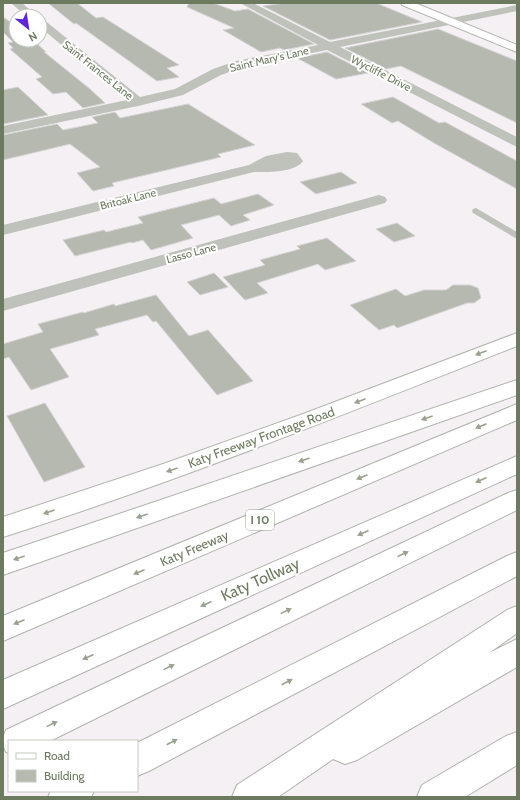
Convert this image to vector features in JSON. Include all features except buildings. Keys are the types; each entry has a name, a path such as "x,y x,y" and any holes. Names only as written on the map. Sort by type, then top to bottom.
{"main road":[{"path":"406,3 517,49"},
{"path":"430,3 510,34"},
{"name":"Katy Freeway Frontage Road","path":"3,527 154,476 311,420 517,339"},
{"path":"3,564 517,387"},
{"name":"Katy Freeway","path":"3,629 517,411"},
{"name":"Katy Tollway","path":"3,695 517,464"},
{"path":"19,740 517,499"},
{"path":"138,759 517,563"},
{"path":"249,797 517,618"},
{"path":"261,797 517,652"},
{"path":"434,797 517,747"},
{"path":"65,797 75,792"}],"street":[{"name":"Wycliffe Drive","path":"245,3 517,143"},
{"name":"Saint Mary's Lane","path":"3,130 179,92 216,72 240,64 517,8"},
{"name":"Saint Frances Lane","path":"48,29 138,102"},
{"name":"Britoak Lane","path":"3,230 254,168"},
{"name":"Lasso Lane","path":"3,305 379,200"}],"lane":[{"path":"476,211 517,236"}]}
